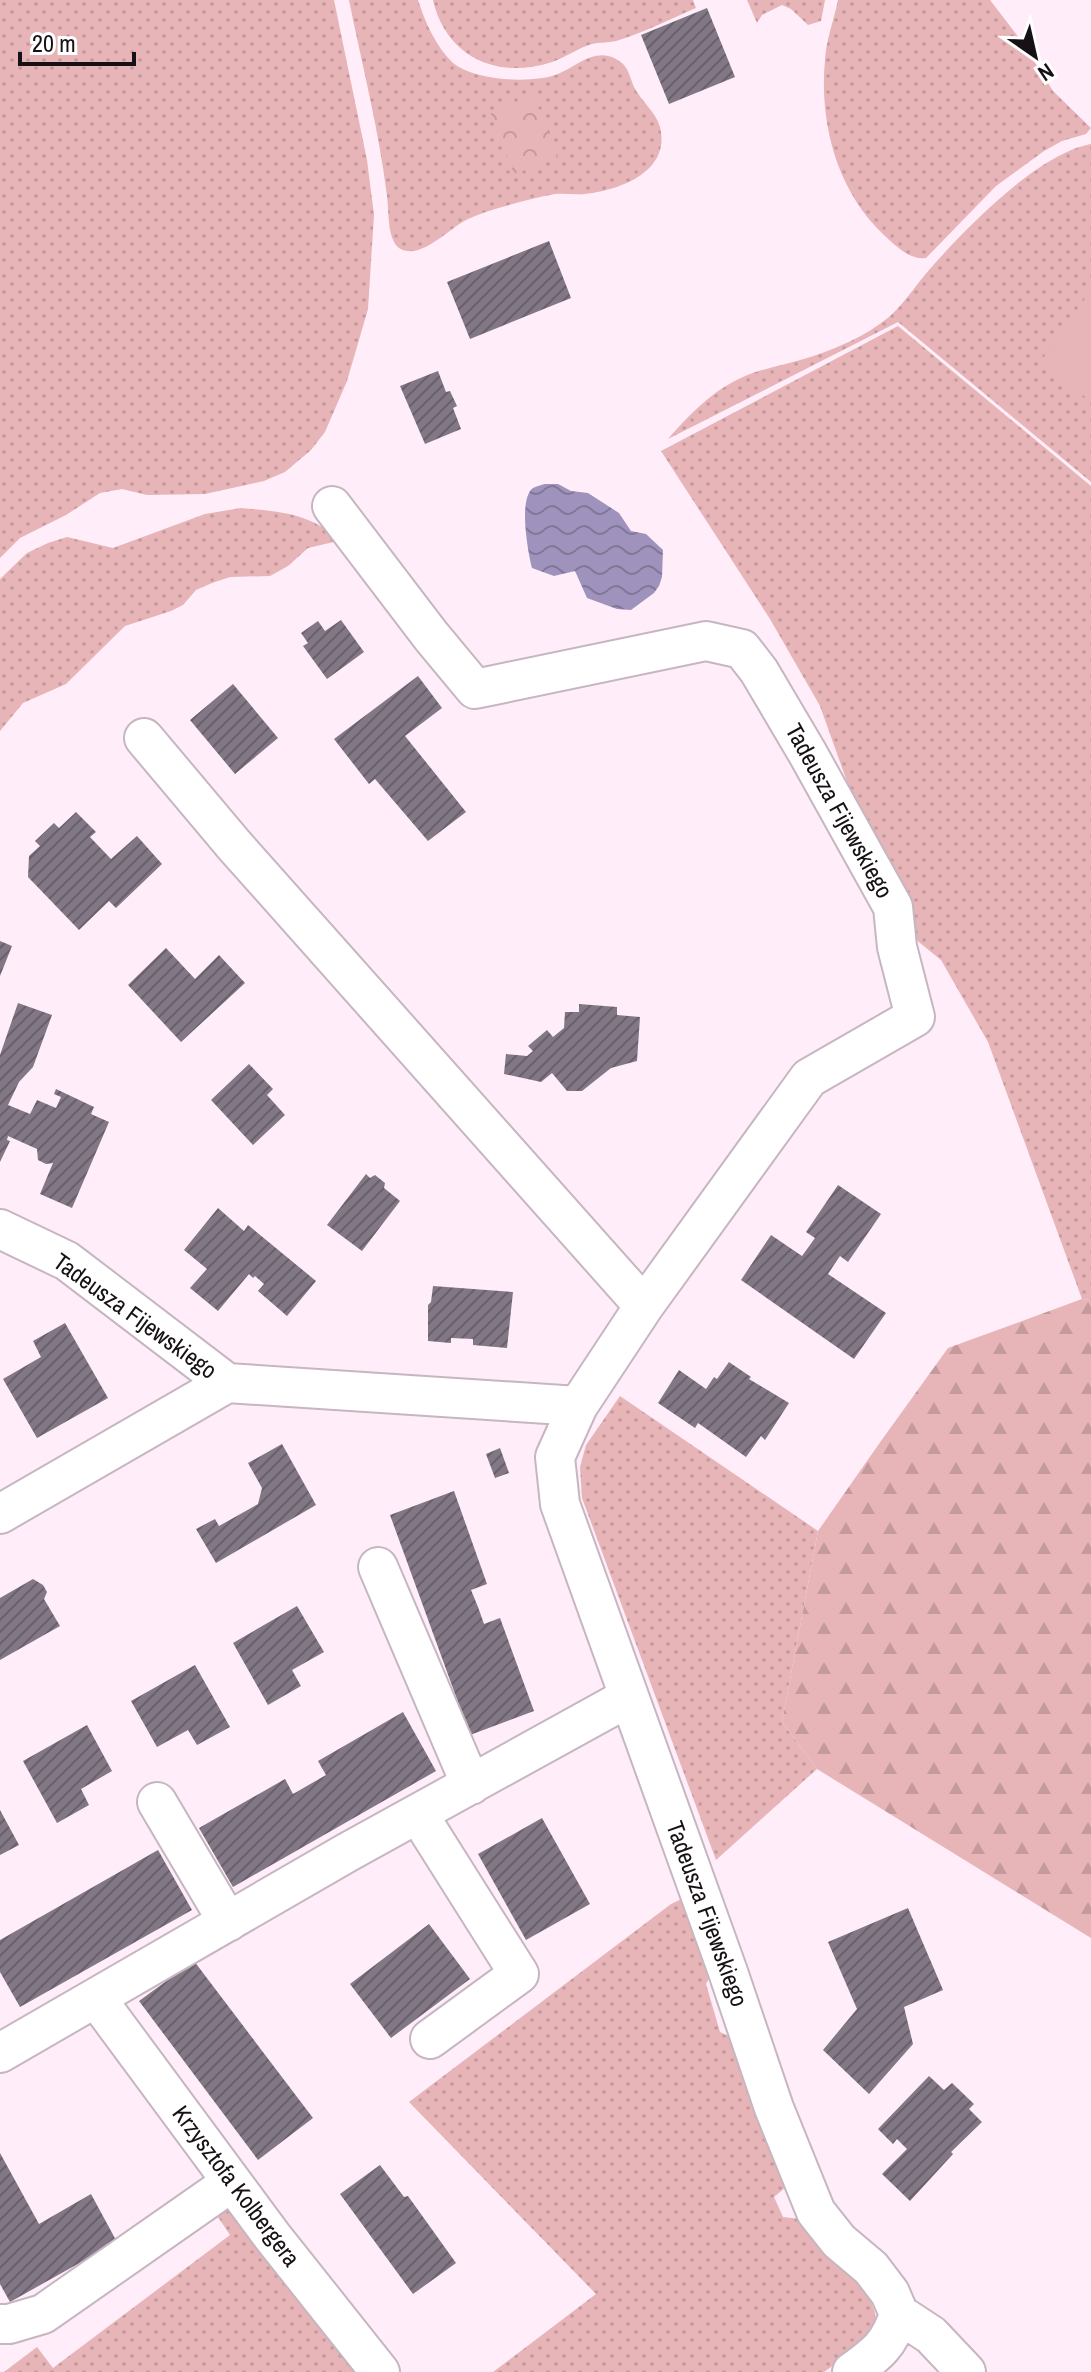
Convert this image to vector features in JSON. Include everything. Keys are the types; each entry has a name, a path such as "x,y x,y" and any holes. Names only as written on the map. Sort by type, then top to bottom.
{"street":[{"name":"Tadeusza Fijewskiego","path":"332,506 475,689 706,641 742,649 759,671 808,754 893,907 897,947 915,1017 809,1078 644,1306 578,1406 555,1457 560,1504 774,2108 816,2212 839,2241 871,2268 890,2293 899,2314 931,2335 966,2372"},
{"path":"144,738 255,869 644,1306"},
{"name":"Tadeusza Fijewskiego","path":"0,1229 67,1261 227,1383 578,1406"},
{"name":"Tadeusza Fijewskiego","path":"0,1514 227,1383"},
{"path":"378,1567 471,1785"},
{"path":"6,2037 96,1998 629,1697"},
{"path":"157,1802 228,1922"},
{"path":"418,1814 519,1974 430,2039"},
{"name":"Krzysztofa Kolbergera","path":"96,1998 232,2182 380,2372"},
{"path":"0,2324 43,2314 232,2182"},
{"path":"852,2372 892,2337 899,2314"}],"green space":[{"path":"0,0 334,0 367,160 374,215 368,309 347,381 325,432 311,450 285,472 264,481 205,494 147,495 122,489 100,493 66,515 20,538 0,558"},
{"path":"349,0 418,0 441,50 453,63 475,74 504,79 534,79 558,74 595,56 615,58 626,67 637,92 658,122 661,143 658,156 640,176 613,188 585,194 555,194 515,203 468,219 425,247 407,251 399,248 390,231 380,147"},
{"path":"433,0 693,0 696,8 636,34 592,44 552,62 512,68 477,59 462,49 449,36"},
{"path":"747,0 825,0 821,21 808,25 782,5 762,15 757,23"},
{"path":"838,0 990,0 1020,39 1053,91 1091,128 1086,134 1062,141 1044,151 996,186 926,258 908,255 884,235 854,198 835,155 825,108 824,84 827,45"},
{"path":"533,95 557,157 514,174 490,112"},
{"path":"1091,144 1091,482 898,322 668,439 702,404 732,382 829,350 880,324 900,306 962,234 1003,195 1048,162"},
{"path":"1091,290 1091,401 1039,364"},
{"path":"898,326 1091,486 1091,1300 1082,1299 988,1042 941,960 909,934 879,871 820,706 770,619 661,451"},
{"path":"241,508 294,515 317,524 342,540 308,548 288,566 270,576 230,577 212,583 196,590 183,605 171,611 125,626 66,684 23,703 0,731 0,579 27,553 67,537 113,548 205,514"},
{"path":"1082,1299 1091,1300 1091,1938 817,1769 782,1722 818,1531 881,1441 948,1348"},
{"path":"620,1396 818,1531 782,1722 817,1769 716,1860 582,1498 580,1467 586,1445"},
{"path":"684,1898 712,1973 706,1984 720,2032 735,2039 787,2186 774,2197 783,2217 800,2219 849,2270 871,2301 874,2327 859,2347 824,2372 493,2372 596,2294 409,2102 671,1904"},
{"path":"222,2206 295,2287 361,2372 4,2372 37,2347 53,2368 230,2235 214,2211"}],"water":[{"path":"558,484 571,491 588,493 619,513 631,531 646,534 663,550 662,577 654,593 631,610 617,609 587,598 575,571 554,576 532,568 525,526 526,503 533,488"}],"building":[{"path":"707,8 735,77 669,104 641,35"},
{"path":"549,241 571,298 470,339 447,282"},
{"path":"438,371 446,392 450,391 457,406 453,408 461,429 425,444 400,386"},
{"path":"341,620 364,652 327,679 303,646 308,643 301,633 318,621 325,631"},
{"path":"418,676 442,708 405,736 466,812 428,841 375,779 369,784 334,739"},
{"path":"233,684 278,738 235,774 190,720"},
{"path":"76,812 96,832 90,837 111,859 137,836 162,864 116,908 109,901 79,930 28,877 29,856 40,846 35,841 54,823 59,828"},
{"path":"0,941 12,946 0,976"},
{"path":"166,948 195,979 219,955 245,983 181,1042 128,985"},
{"path":"18,1003 52,1015 33,1067 19,1082 8,1105 30,1114 37,1100 56,1108 61,1097 54,1094 56,1089 94,1107 91,1114 109,1122 72,1208 40,1194 53,1163 38,1160 37,1149 8,1136 7,1140 10,1141 0,1162 0,1055"},
{"path":"579,1004 617,1007 617,1015 640,1017 637,1061 611,1068 582,1091 567,1091 552,1073 541,1082 504,1074 506,1054 527,1056 533,1051 528,1046 547,1030 553,1037 564,1028 565,1012 579,1012"},
{"path":"249,1064 273,1089 267,1095 285,1115 253,1145 211,1100"},
{"path":"366,1174 370,1178 375,1175 385,1183 384,1188 400,1201 362,1251 327,1225"},
{"path":"838,1185 881,1214 848,1262 840,1256 828,1274 886,1313 854,1359 741,1280 771,1235 802,1256 815,1238 806,1232"},
{"path":"218,1208 244,1231 248,1225 316,1281 287,1316 258,1291 264,1284 249,1274 218,1311 190,1288 207,1269 184,1250"},
{"path":"433,1286 513,1292 507,1348 473,1345 473,1339 451,1338 451,1343 428,1341 428,1305"},
{"path":"65,1323 108,1398 37,1438 3,1379 41,1357 33,1341"},
{"path":"729,1362 751,1377 749,1379 789,1403 765,1440 761,1436 746,1457 698,1423 695,1428 658,1403 679,1370 706,1389"},
{"path":"282,1444 316,1505 216,1563 196,1529 215,1519 219,1526 258,1504 262,1488 248,1463"},
{"path":"500,1448 509,1473 495,1478 486,1454"},
{"path":"454,1491 487,1584 471,1590 484,1624 500,1618 534,1711 470,1735 390,1515"},
{"path":"33,1579 43,1585 47,1592 44,1599 60,1626 0,1660 0,1598"},
{"path":"297,1606 324,1652 292,1670 301,1686 268,1705 233,1643"},
{"path":"195,1665 230,1727 197,1745 188,1730 157,1747 131,1701"},
{"path":"403,1712 436,1771 233,1887 199,1828 285,1779 293,1794 326,1775 318,1761"},
{"path":"87,1725 112,1771 81,1789 89,1805 57,1823 23,1761"},
{"path":"0,1810 19,1845 0,1855"},
{"path":"542,1818 590,1904 526,1940 478,1854"},
{"path":"158,1850 192,1910 20,2007 0,1972 0,1940"},
{"path":"908,1908 943,1990 904,2007 913,2044 869,2094 823,2050 857,2009 828,1942"},
{"path":"429,1924 470,1979 391,2038 350,1984"},
{"path":"194,1961 313,2118 258,2160 139,2001"},
{"path":"929,2076 944,2090 952,2083 974,2104 969,2109 982,2122 951,2152 953,2154 910,2201 882,2174 907,2149 897,2139 893,2144 878,2129"},
{"path":"0,2153 39,2224 91,2194 117,2242 10,2302 0,2284"},
{"path":"380,2165 404,2197 408,2196 456,2263 413,2294 340,2194"}]}
